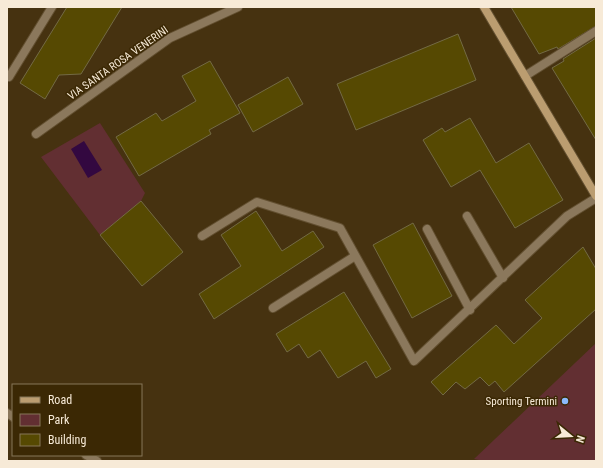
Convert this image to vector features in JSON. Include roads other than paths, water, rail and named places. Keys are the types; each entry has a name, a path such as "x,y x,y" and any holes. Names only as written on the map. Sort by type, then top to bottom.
{"main road":[{"path":"484,7 525,76 593,184 596,197"}],"street":[{"path":"8,77 52,7"},
{"name":"VIA SANTA ROSA VENERINI","path":"36,134 170,38 238,7"},
{"path":"525,76 596,31"},
{"path":"202,236 257,202 340,228 414,362 567,216 596,197"},
{"path":"467,216 503,278"},
{"path":"427,229 470,310"},
{"path":"273,308 355,256"},
{"path":"88,456 97,461"}],"place":[{"name":"Sporting Termini","path":"565,401"}]}
